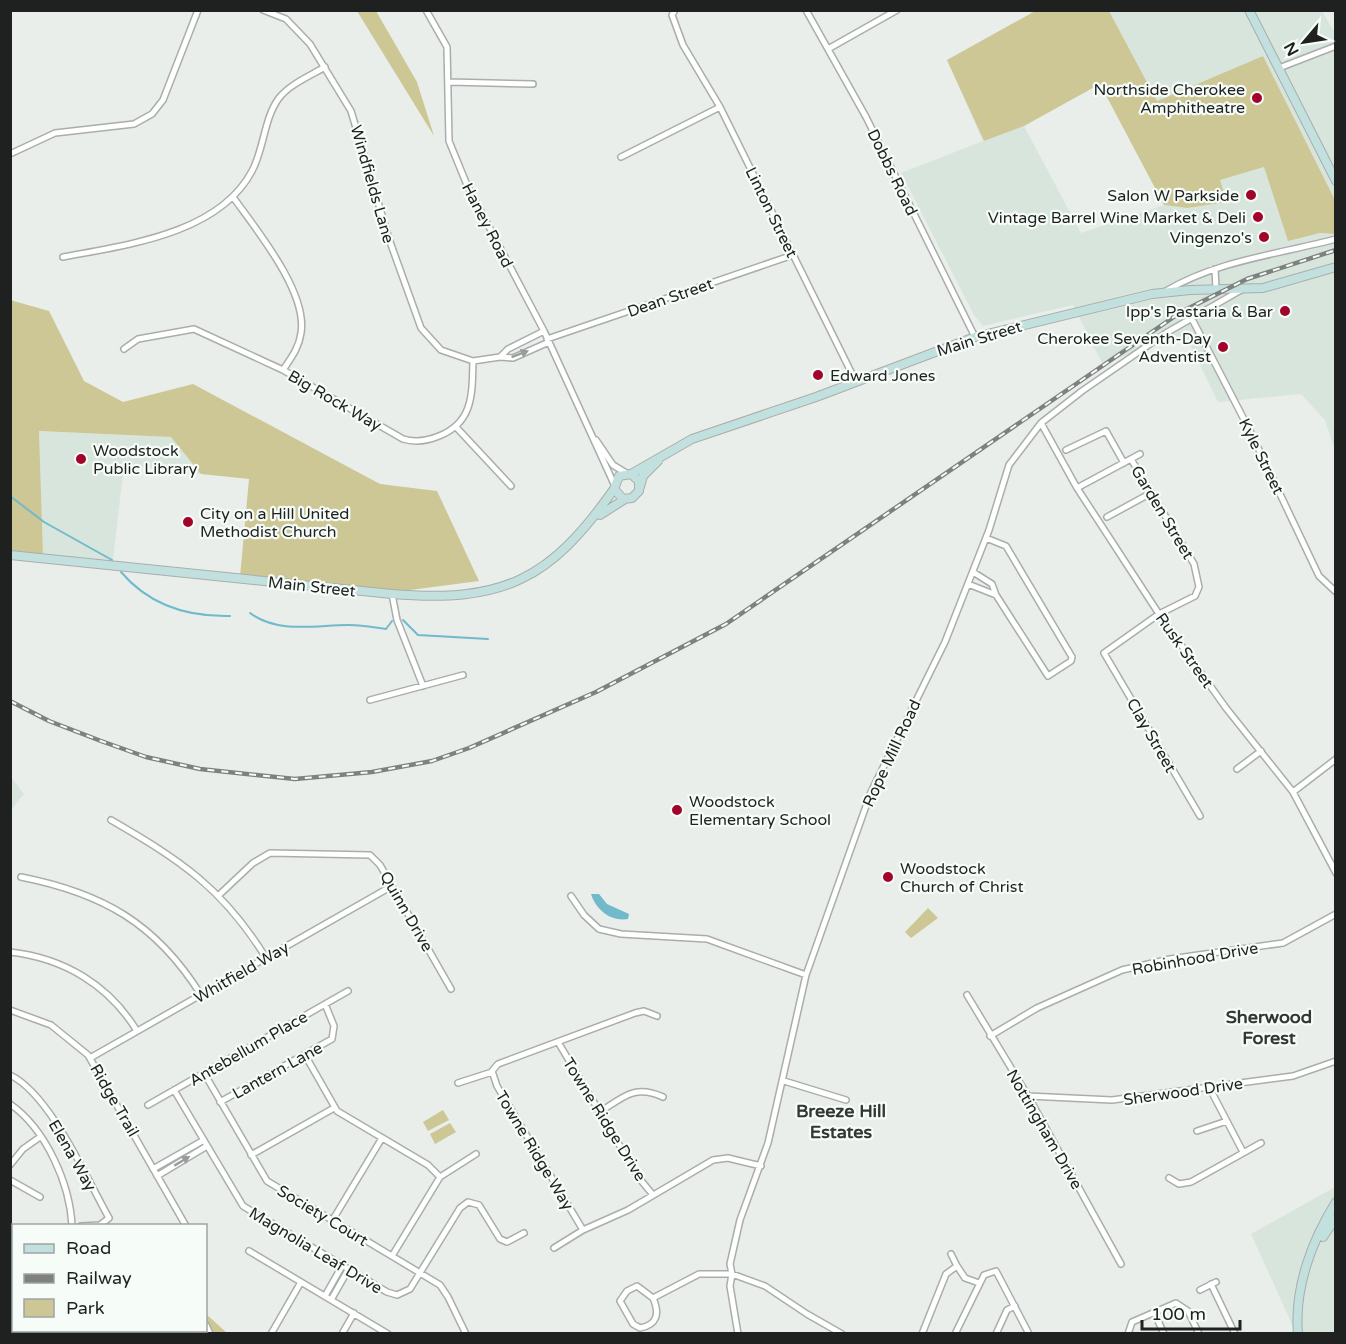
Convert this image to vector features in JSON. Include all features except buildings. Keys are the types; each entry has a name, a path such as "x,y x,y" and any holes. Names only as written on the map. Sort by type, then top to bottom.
{"main road":[{"path":"1249,10 1335,181"},
{"name":"Main Street","path":"591,521 619,476 629,473 692,439 856,382 975,337 1164,292 1242,289 1283,284 1335,267"},
{"name":"Main Street","path":"10,555 392,594 452,597 503,587 551,560 591,521 611,506 635,496 643,476 668,452"},
{"path":"629,473 638,479 640,488"},
{"path":"614,486 618,496 625,499"},
{"path":"1298,1334 1299,1288 1335,1202"},
{"path":"1312,1253 1335,1218"}],"street":[{"path":"10,154 55,133 134,124 152,114 163,100 198,10"},
{"name":"Windfields Lane","path":"263,10 286,19 310,44 351,111 389,239 421,328 441,350 473,361"},
{"name":"Haney Road","path":"426,10 447,47 449,141 467,185 544,331 614,486"},
{"name":"Linton Street","path":"675,10 672,15 683,45 720,107 856,382"},
{"name":"Dobbs Road","path":"806,10 866,117 975,337"},
{"path":"828,49 897,10"},
{"path":"1279,68 1335,46"},
{"path":"63,258 153,239 183,229 233,197 253,170 278,99 288,88 325,67"},
{"path":"449,82 533,84"},
{"path":"621,157 720,107"},
{"path":"233,197 271,251 293,291 300,312 302,331 297,350 283,370"},
{"path":"1164,292 1215,269 1335,239"},
{"name":"Dean Street","path":"548,340 794,255"},
{"path":"1215,269 1216,289"},
{"name":"Rope Mill Road","path":"738,1334 730,1286 732,1274 730,1264 740,1220 761,1166 784,1082 806,975 871,792 945,642 986,538 1009,465 1041,423 1101,376 1191,317 1242,289"},
{"name":"Kyle Street","path":"1191,317 1250,431 1319,576 1335,592"},
{"name":"Big Rock Way","path":"124,349 138,339 194,329 283,370 403,439 427,441 456,427"},
{"path":"500,357 508,349 544,331"},
{"path":"511,486 456,427 466,413 471,397 473,361 500,357 513,358 548,340"},
{"name":"Rusk Street","path":"1041,423 1077,488 1160,614 1226,708 1293,792 1335,873"},
{"name":"Haney Road","path":"590,431 614,465 629,473"},
{"path":"1066,450 1106,431 1124,463"},
{"path":"1077,488 1140,454"},
{"name":"Garden Street","path":"1104,653 1160,614 1195,596 1199,587 1194,564 1131,459"},
{"path":"1107,517 1151,493"},
{"path":"973,572 992,584 996,595 1048,676 1071,661 1072,657 1006,546 986,538"},
{"path":"968,584 996,595"},
{"path":"392,594 397,620 423,686"},
{"name":"Clay Street","path":"1104,653 1200,816"},
{"path":"370,700 463,675"},
{"path":"1237,769 1261,751"},
{"path":"1293,792 1335,759"},
{"path":"111,820 169,853 219,895 252,935 266,958"},
{"name":"Quinn Drive","path":"219,895 259,858 277,853 370,855 392,886 451,989"},
{"path":"21,877 77,890 120,911 166,947 201,994"},
{"name":"Whitfield Way","path":"90,1058 392,886"},
{"path":"571,896 584,915 599,929 621,934 707,939 806,975"},
{"name":"Robinhood Drive","path":"990,1036 1037,1008 1122,970 1170,959 1283,943 1335,914"},
{"path":"10,952 42,957 84,976 120,1007 137,1031"},
{"name":"Antebellum Place","path":"148,1105 348,991"},
{"name":"Nottingham Drive","path":"967,995 1028,1096 1121,1264"},
{"name":"Lantern Lane","path":"220,1102 328,1043 334,1036 333,1020 325,1004"},
{"name":"Ridge Trail","path":"10,1010 51,1025 90,1058 185,1224"},
{"name":"Towne Ridge Way","path":"583,1230 497,1086 492,1072 498,1064 635,1013 644,1011 657,1016"},
{"name":"Towne Ridge Drive","path":"558,1042 639,1178 653,1195"},
{"path":"305,1055 334,1108 428,1165 440,1178"},
{"name":"Sherwood Drive","path":"1028,1096 1112,1100 1293,1076 1335,1061"},
{"path":"458,1083 492,1072"},
{"name":"Society Court","path":"204,1073 267,1181 443,1288 466,1334"},
{"name":"Elena Way","path":"10,1075 19,1079 43,1101 109,1218 101,1224"},
{"path":"784,1082 846,1100"},
{"path":"1209,1087 1243,1152"},
{"name":"Magnolia Leaf Drive","path":"174,1090 243,1206 387,1292 398,1295 410,1289 460,1208 468,1202 479,1204 503,1240 510,1241 524,1233"},
{"path":"600,1112 638,1091 649,1091 663,1097"},
{"name":"Elena Way","path":"10,1104 19,1110 40,1137 68,1193 72,1224"},
{"path":"251,1155 334,1108"},
{"path":"1197,1131 1227,1121"},
{"path":"10,1165 23,1149 40,1137"},
{"path":"332,1221 382,1138"},
{"path":"153,1169 204,1140"},
{"path":"1169,1178 1179,1184 1191,1182 1262,1143"},
{"path":"157,1176 207,1146"},
{"path":"392,1256 440,1178 476,1154"},
{"path":"554,1248 583,1230 628,1210 701,1166 719,1159 740,1160 761,1166"},
{"path":"10,1180 40,1197"},
{"path":"249,1251 388,1334"},
{"path":"951,1254 965,1278 978,1283"},
{"path":"328,1298 342,1266"},
{"path":"922,1334 946,1274 957,1266"},
{"path":"328,1298 348,1270"},
{"path":"955,1334 978,1283 988,1272 996,1271 1029,1334"},
{"path":"653,1298 699,1274 732,1274 765,1286 842,1334"},
{"path":"271,1334 301,1282"},
{"path":"1200,1290 1213,1283 1235,1334"},
{"path":"637,1286 653,1298 658,1309 656,1319 650,1326 640,1328 633,1324 620,1300 627,1291 637,1286"},
{"path":"1128,1334 1132,1322 1176,1303 1183,1305 1199,1334"},
{"path":"996,1334 1007,1310 1015,1306"},
{"path":"1154,1312 1164,1334"},
{"path":"342,1334 354,1313"}],"shaded area":[{"path":"1036,11 948,60 984,141 1024,126 1081,233 1164,205 1187,208 1227,202 1220,180 1264,167 1288,240 1320,233 1335,234 1335,451 1325,420 1301,394 1218,402 1186,336 1102,363 1073,305 983,326 974,315 901,173 983,141 947,60"},
{"path":"1109,11 1322,11 1335,33 1335,200 1263,56 1157,101"},
{"path":"39,431 172,437 201,474 124,465 113,560 43,555"},
{"path":"11,777 24,794 10,810"},
{"path":"1335,1187 1335,1333 1296,1333 1251,1234"}],"green space":[{"path":"1037,10 1109,11 1157,101 1263,56 1335,200 1335,234 1320,233 1288,241 1264,167 1220,180 1227,202 1187,208 1164,205 1100,84 1024,126 984,141 947,60"},
{"path":"357,11 376,11 417,82 434,136"},
{"path":"10,300 49,311 84,381 123,402 193,384 380,484 437,491 479,581 395,592 240,577 249,479 201,474 171,437 39,431 43,555 11,552"},
{"path":"928,908 938,918 911,938 905,932"},
{"path":"443,1110 449,1120 428,1131 423,1122"},
{"path":"450,1123 456,1132 435,1144 430,1134"},
{"path":"207,1315 227,1333 11,1334 11,1329 12,1332 207,1332"}],"water":[{"path":"591,894 599,894 607,904 629,914 628,919 616,919 605,914 596,905"}],"waterway":[{"path":"10,496 44,522 112,560"},
{"path":"121,572 144,593 170,607 199,614 230,616"},
{"path":"250,613 273,624 298,627 353,625 386,629 392,621"},
{"path":"403,620 418,635 488,639"}],"railway":[{"path":"10,701 49,721 101,741 146,757 200,769 295,779 372,772 432,761 469,748 596,692 726,624 1181,312 1247,279 1336,250"}],"place":[{"name":"Northside Cherokee Amphitheatre","path":"1257,98"},
{"name":"Salon W Parkside","path":"1251,195"},
{"name":"Vintage Barrel Wine Market & Deli","path":"1258,217"},
{"name":"Vingenzo's","path":"1264,237"},
{"name":"Ipp's Pastaria & Bar","path":"1285,311"},
{"name":"Cherokee Seventh-Day Adventist","path":"1223,347"},
{"name":"Edward Jones","path":"818,375"},
{"name":"Woodstock Public Library","path":"81,459"},
{"name":"City on a Hill United Methodist Church","path":"188,522"},
{"name":"Woodstock Elementary School","path":"677,810"},
{"name":"Woodstock Church of Christ","path":"888,877"}],"district":[{"name":"Sherwood Forest","path":"1269,1027"},
{"name":"Breeze Hill Estates","path":"841,1121"}]}
